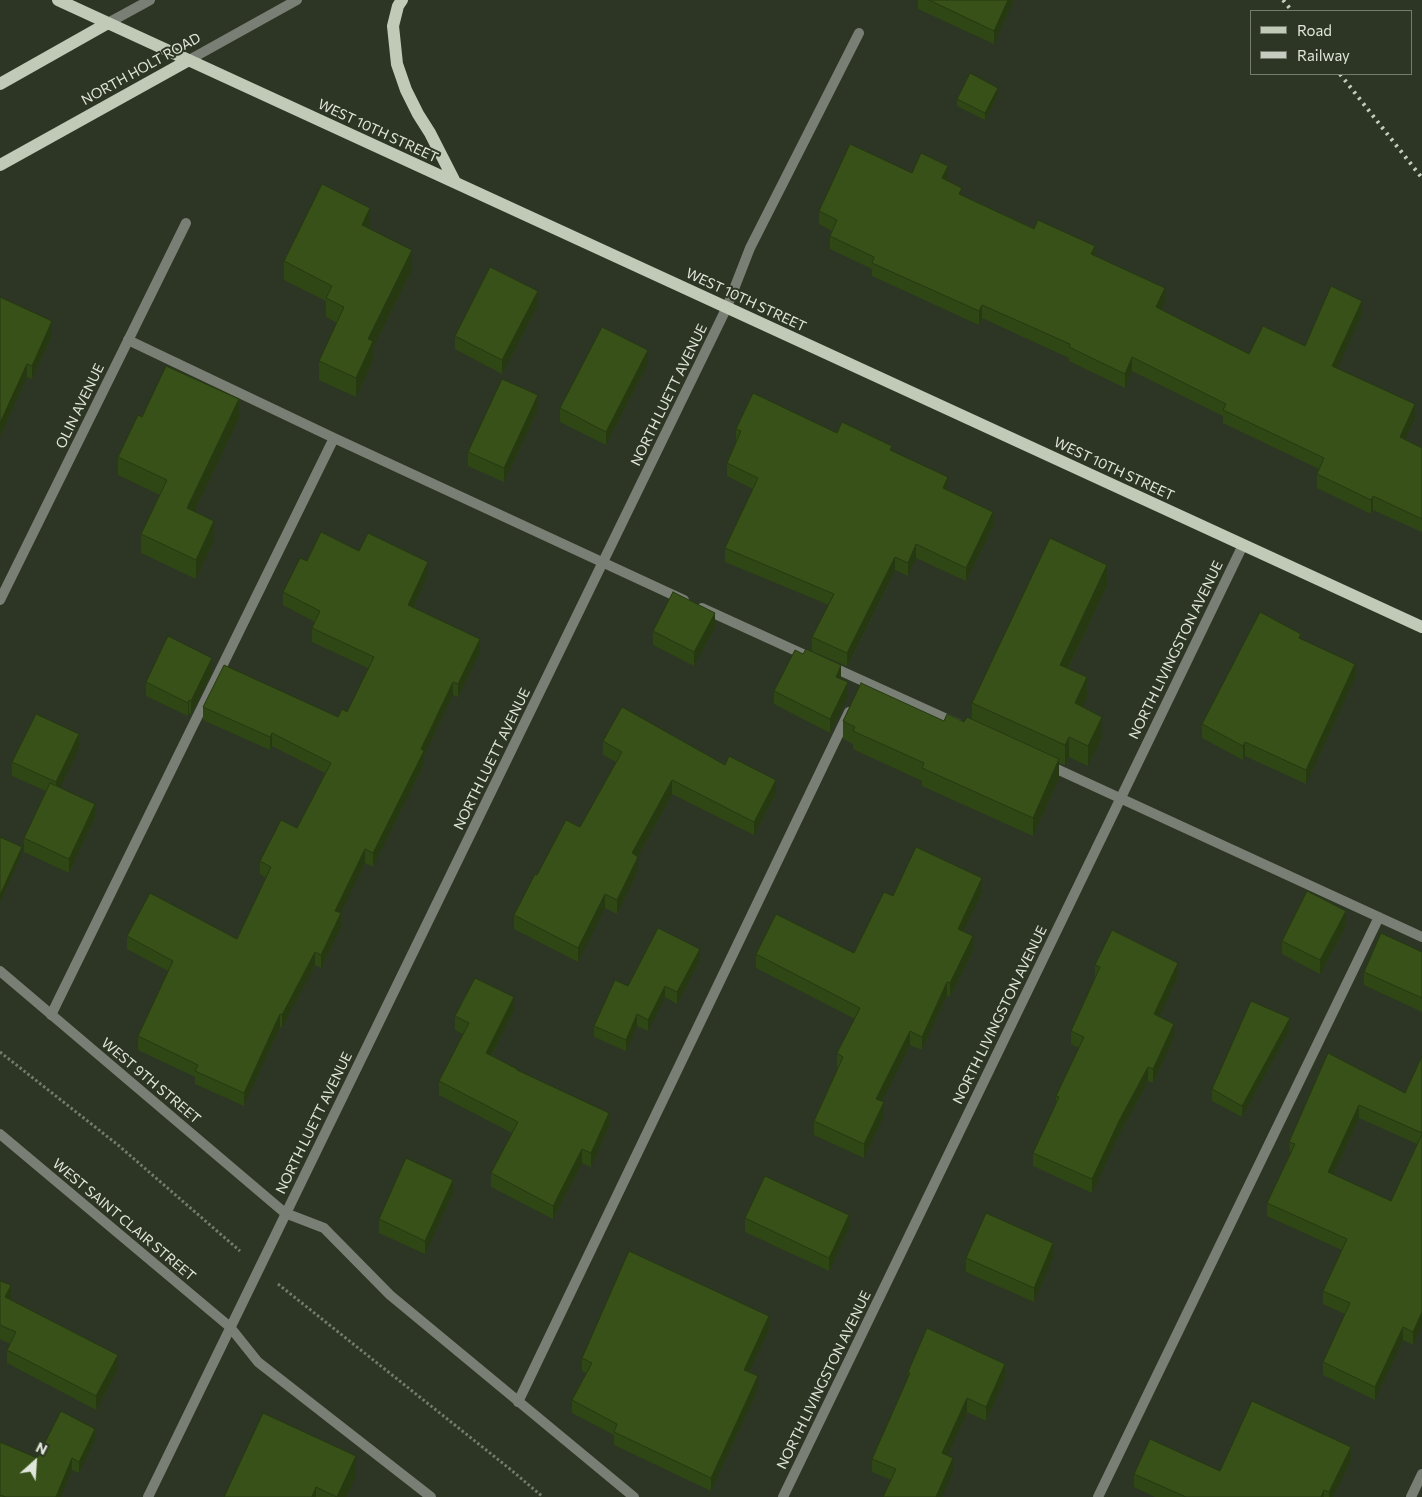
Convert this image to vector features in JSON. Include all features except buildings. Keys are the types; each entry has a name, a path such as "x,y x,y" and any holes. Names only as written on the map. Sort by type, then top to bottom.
{"main road":[{"name":"WEST 10TH STREET","path":"58,0 1422,627"},
{"path":"402,0 398,6 393,26 397,64 406,90 455,182"},
{"path":"0,84 108,23"},
{"name":"NORTH HOLT ROAD","path":"0,165 189,60"}],"street":[{"path":"108,23 150,0"},
{"name":"NORTH HOLT ROAD","path":"189,60 297,0"},
{"name":"NORTH LUETT AVENUE","path":"148,1497 728,307 750,248 859,33"},
{"name":"OLIN AVENUE","path":"0,600 186,223"},
{"path":"128,340 603,563 859,690 968,729"},
{"path":"51,1015 334,438"},
{"name":"NORTH LIVINGSTON AVENUE","path":"783,1497 1242,545"},
{"path":"518,1402 859,690"},
{"path":"1039,761 1422,937"},
{"path":"1098,1497 1379,917"},
{"name":"WEST 9TH STREET","path":"0,971 285,1213 324,1228 390,1295 634,1497"},
{"name":"WEST SAINT CLAIR STREET","path":"1,1139 230,1328 258,1362 431,1497"},
{"path":"1410,1497 1422,1474"}],"path":[{"path":"0,1052 118,1145 225,1238"},
{"path":"285,1290 543,1497"}],"railway":[{"path":"1283,0 1291,10"},
{"path":"1341,75 1422,178"}]}
